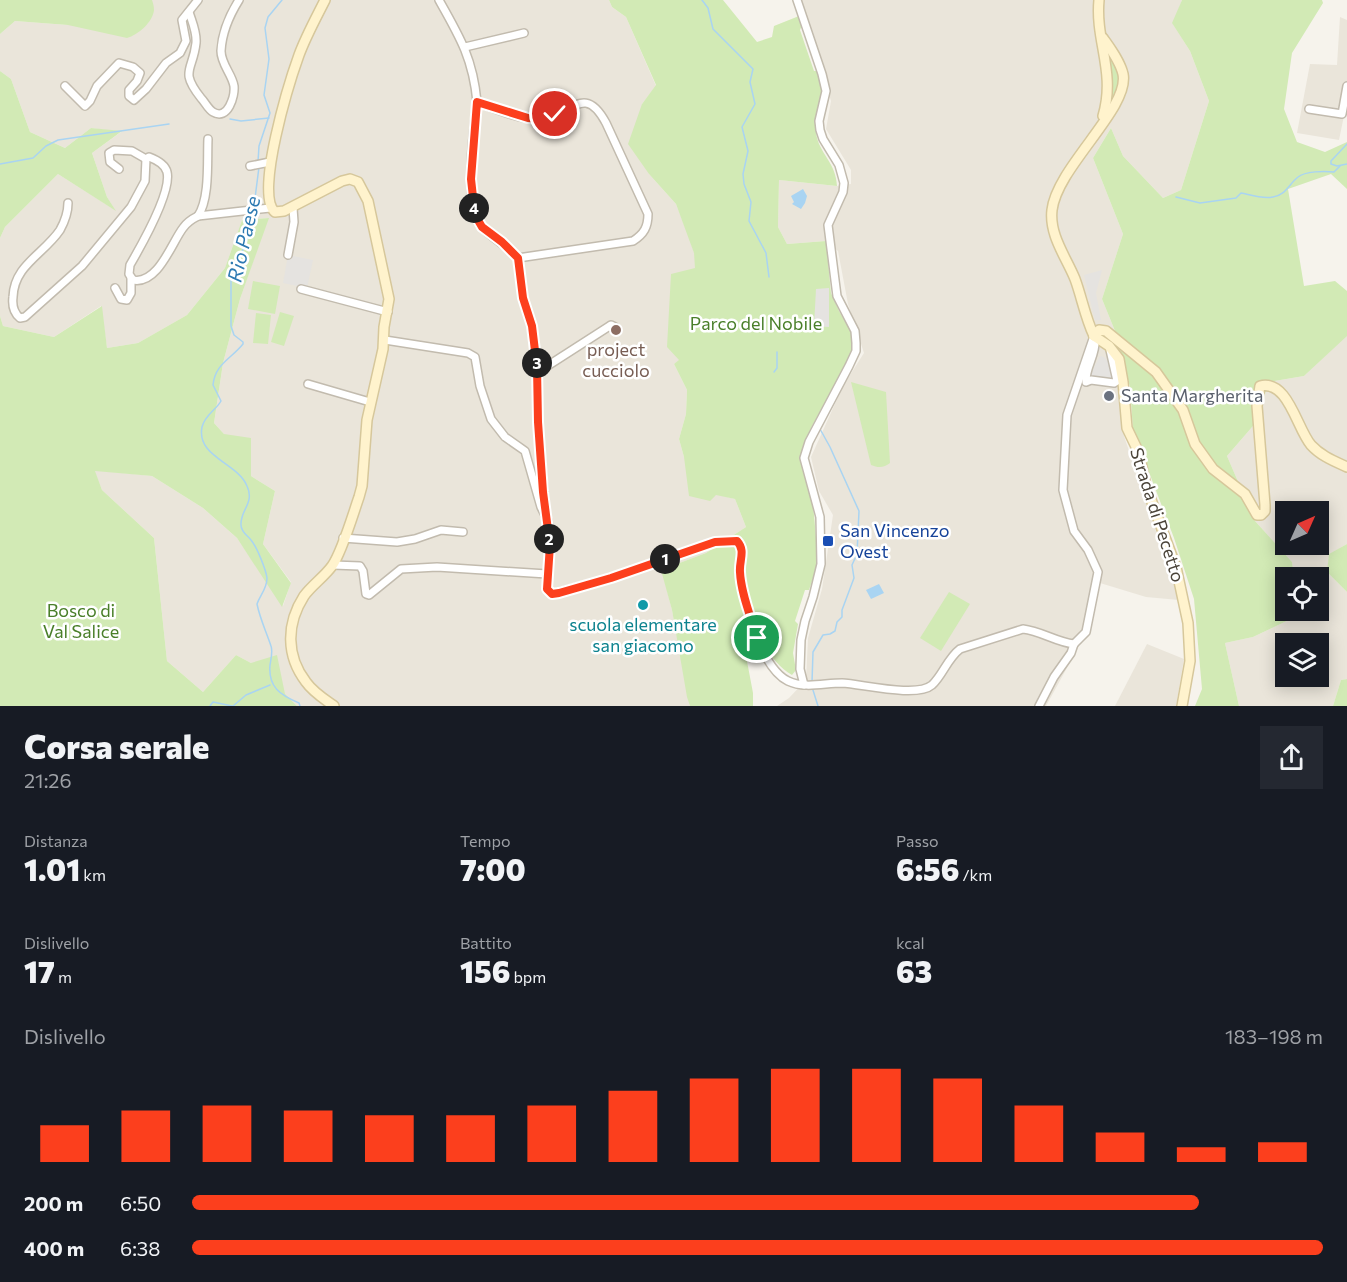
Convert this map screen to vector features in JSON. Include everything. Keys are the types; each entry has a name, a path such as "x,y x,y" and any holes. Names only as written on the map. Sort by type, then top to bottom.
{"street":[{"path":"65,86 86,106 97,86 119,63 133,67 140,74 129,90 129,96 134,100 146,89 166,63 180,53 186,41 182,20 198,0"},
{"path":"189,12 196,39 188,67 190,81 213,112 221,114 231,104 234,88 221,53 225,27 239,0"},
{"path":"325,0 299,55 259,164 270,208 275,212 293,208 342,181 350,179 358,182 368,201 389,298 384,327 385,340 370,402 362,486 333,565 312,586 293,617 290,642 293,657 306,683 334,706"},
{"path":"439,0 465,47 473,70 477,102 471,179 475,215 482,227 518,258 523,298 532,326 538,372 538,422 543,492 550,545 548,592 559,593 611,578 715,542 737,541 742,550 740,572 746,602 760,644 776,671 786,680 810,685 839,683 861,684 898,691 921,690 933,684 953,654 960,649 1023,629 1032,630 1062,643 1074,644"},
{"path":"797,0 826,91 819,121 820,130 839,165 844,183 843,192 828,225 837,296 855,331 856,351 804,458 820,517 821,564 801,640 800,669 810,685"},
{"path":"1099,0 1099,22 1109,87 1100,127"},
{"path":"465,47 524,33"},
{"path":"1103,38 1124,75 1121,89 1117,100 1100,127 1062,182 1052,210 1052,221 1057,242 1076,281 1096,345 1086,382 1091,380 1117,381 1108,346"},
{"path":"1310,109 1342,114 1347,86"},
{"path":"477,102 538,120 584,101 590,103 600,112 606,123 648,214 645,231 633,241 518,258"},
{"path":"130,278 135,281 141,280 162,265 183,228 198,216 203,208 208,139"},
{"path":"115,288 121,299 126,300 131,293 130,265 158,212 168,174 158,160 149,157 146,159 132,151 114,150 109,153 110,162 118,169"},
{"path":"68,203 68,211 59,231 22,268 16,280 13,303 16,315 20,318 25,317 82,266 131,207 145,181 146,159"},
{"path":"198,216 270,208"},
{"path":"288,255 294,222 293,208"},
{"path":"301,289 388,312"},
{"path":"538,372 608,327 615,327"},
{"path":"1040,706 1074,644 1086,632 1098,572 1088,550 1074,531 1063,490 1066,415 1094,336 1099,330 1106,331 1156,372 1183,410 1195,444 1213,469 1245,494 1257,515 1265,511 1257,406 1260,386 1273,386 1279,390 1310,444 1320,454 1347,467"},
{"name":"Strada di Pecetto","path":"1094,336 1119,358 1127,428 1139,453 1146,486 1176,567 1188,623 1190,662 1182,706"},
{"path":"385,340 468,353 475,357 480,386 491,419 505,437 525,451 541,507 548,521"},
{"path":"308,384 370,402"},
{"path":"344,538 397,542 415,539 441,530 464,532"},
{"path":"333,565 360,566 363,571 366,594 369,595 401,569 436,567 547,574"}],"shaded area":[{"path":"152,0 609,0 612,7 626,17 656,86 642,104 649,174 676,204 723,341 674,364 687,390 686,414 679,439 684,457 716,494 735,499 746,527 706,553 662,570 690,706 297,706 251,663 236,655 203,692 167,661 154,538 102,490 94,470 152,476 203,508 237,538 283,606 291,582 263,544 275,491 251,476 224,434 214,423 223,363 240,299 268,218 242,220 225,268 187,315 138,343 107,348 101,306 54,337 3,326 0,316 0,238 5,227 58,174 115,210 107,197 92,153 121,132 91,128 65,148 30,132 11,79 0,71 0,34 15,21 68,25 152,5"},
{"path":"801,0 1182,0 1173,24 1190,51 1209,101 1181,190 1163,198 1123,156 1111,128 1093,158 1123,234 1102,299 1115,331 1124,436 1179,600 1146,597 1100,583 1090,626 1046,706 777,706 789,698 806,680 808,638 822,589 833,515 819,491 811,457 843,386 864,353 848,304 838,251 826,241 787,244 778,227 779,180 837,186 851,184 851,170 826,129 831,101"},
{"path":"1340,17 1347,20 1347,101 1339,140 1297,133 1310,64 1337,65"},
{"path":"288,255 313,260 307,288 283,283"},
{"path":"1102,270 1096,293 1101,320 1095,320 1084,275"},
{"path":"829,288 829,327 814,326 816,289"},
{"path":"1347,335 1347,544 1330,554 1328,567 1293,567 1292,562 1286,555 1329,555 1329,501 1275,501 1275,543 1255,521 1227,456 1259,419 1268,382 1304,376"},
{"path":"1100,356 1111,365 1114,383 1091,380 1091,373"},
{"path":"1329,574 1347,592 1347,679 1341,680 1333,706 1239,706 1225,643 1253,637 1287,621 1329,621"},
{"path":"1147,644 1184,659 1176,706 1115,706"}],"green space":[{"path":"0,0 152,0 154,10 151,19 144,27 127,38 68,25 15,21 0,34"},
{"name":"Parco del Nobile","path":"609,0 723,0 757,42 772,37 774,26 799,16 802,25 800,30 820,83 821,95 816,133 820,147 834,171 837,186 779,180 778,227 787,244 826,241 831,293 852,333 853,344 850,358 812,426 803,446 800,460 813,504 817,548 816,569 809,590 805,590 795,621 798,624 793,653 796,670 792,675 775,661 755,629 743,640 753,693 753,706 690,706 672,610 661,570 706,553 746,527 735,499 716,495 710,501 689,496 684,457 679,439 686,414 687,390 674,364 679,360 667,347 671,274 695,268 694,253 676,204 649,174 628,144 642,104 656,85 626,17 612,7"},
{"path":"1182,0 1322,0 1323,3 1292,53 1284,109 1297,142 1325,152 1347,142 1347,189 1331,174 1288,189 1304,286 1335,281 1347,291 1347,336 1304,376 1268,382 1259,419 1227,456 1255,521 1275,543 1275,555 1286,555 1292,562 1293,567 1275,567 1275,621 1287,621 1253,637 1225,643 1239,706 1195,706 1202,689 1194,599 1174,538 1133,430 1130,387 1115,331 1102,299 1123,234 1093,158 1111,128 1123,156 1163,198 1181,190 1209,101 1190,51 1172,23"},
{"path":"1109,56 1118,71 1114,99 1111,97"},
{"path":"0,71 11,79 30,132 65,148 91,128 122,131 92,153 107,197 116,211 58,174 5,227 0,238"},
{"name":"Bosco di Val Salice","path":"269,218 240,299 223,363 214,423 224,434 251,438 251,476 275,491 263,544 291,583 282,607 237,538 203,508 152,476 95,471 102,490 154,538 167,661 203,692 236,655 251,663 277,655 285,694 297,706 0,706 0,316 3,326 54,337 102,306 107,348 138,343 187,315 225,268 242,220"},
{"path":"253,281 280,286 275,314 248,309"},
{"path":"280,312 294,316 284,346 271,342"},
{"path":"256,313 271,315 268,344 253,343"},
{"path":"851,382 886,392 890,463 885,466 871,465"},
{"path":"1347,544 1347,592 1329,574 1329,554"},
{"path":"949,592 970,604 941,651 920,638"},
{"path":"1347,679 1347,706 1333,706 1341,680"}],"water":[{"path":"803,189 807,196 801,209 792,204 794,202 791,196"},
{"path":"879,584 884,593 871,599 866,590"}],"waterway":[{"name":"Rio Paese","path":"258,162 259,146 270,113 264,95 269,59 265,28 268,17 282,0"},
{"path":"702,0 708,8 713,29 753,69 750,82 755,104 742,127 748,151 743,174 751,202 749,221 766,253 769,277"},
{"path":"230,119 241,121 269,118"},
{"path":"0,164 33,158 46,146 58,140 169,124"},
{"path":"1347,144 1331,161 1331,164 1337,166 1347,164"},
{"path":"1176,197 1200,203 1236,198 1241,193 1273,197 1284,192 1301,175 1334,172 1340,166"},
{"name":"Rio Paese","path":"254,206 259,167"},
{"name":"Rio Paese","path":"254,211 248,237 231,279 231,326 234,335 243,344 224,362 214,378 213,385 221,401 203,423 202,437 211,453 235,471 247,486 249,497 241,520 241,527 256,548 267,578 265,589 257,604 272,648 271,679 273,685 281,693 299,703 300,706"},
{"path":"774,372 777,368 777,352"},
{"path":"812,682 813,652 823,635 835,631 837,622 842,617 842,610 854,578 852,565 857,554 859,511 820,429"},
{"path":"233,706 246,695 270,685"},
{"path":"812,687 818,706"},
{"path":"210,706 213,702 232,706"}],"place":[{"name":"project cucciolo","path":"616,330"},
{"name":"Santa Margherita","path":"1109,396"},
{"name":"San Vincenzo Ovest","path":"828,541"},
{"name":"scuola elementare san giacomo","path":"643,605"}],"route":[{"path":"555,114 538,120 477,102 471,179 472,202 478,221 518,258 523,298 532,326 537,367 543,492 550,545 548,592 559,593 611,578 715,542 737,541 742,550 740,572 746,602 757,638"}]}
